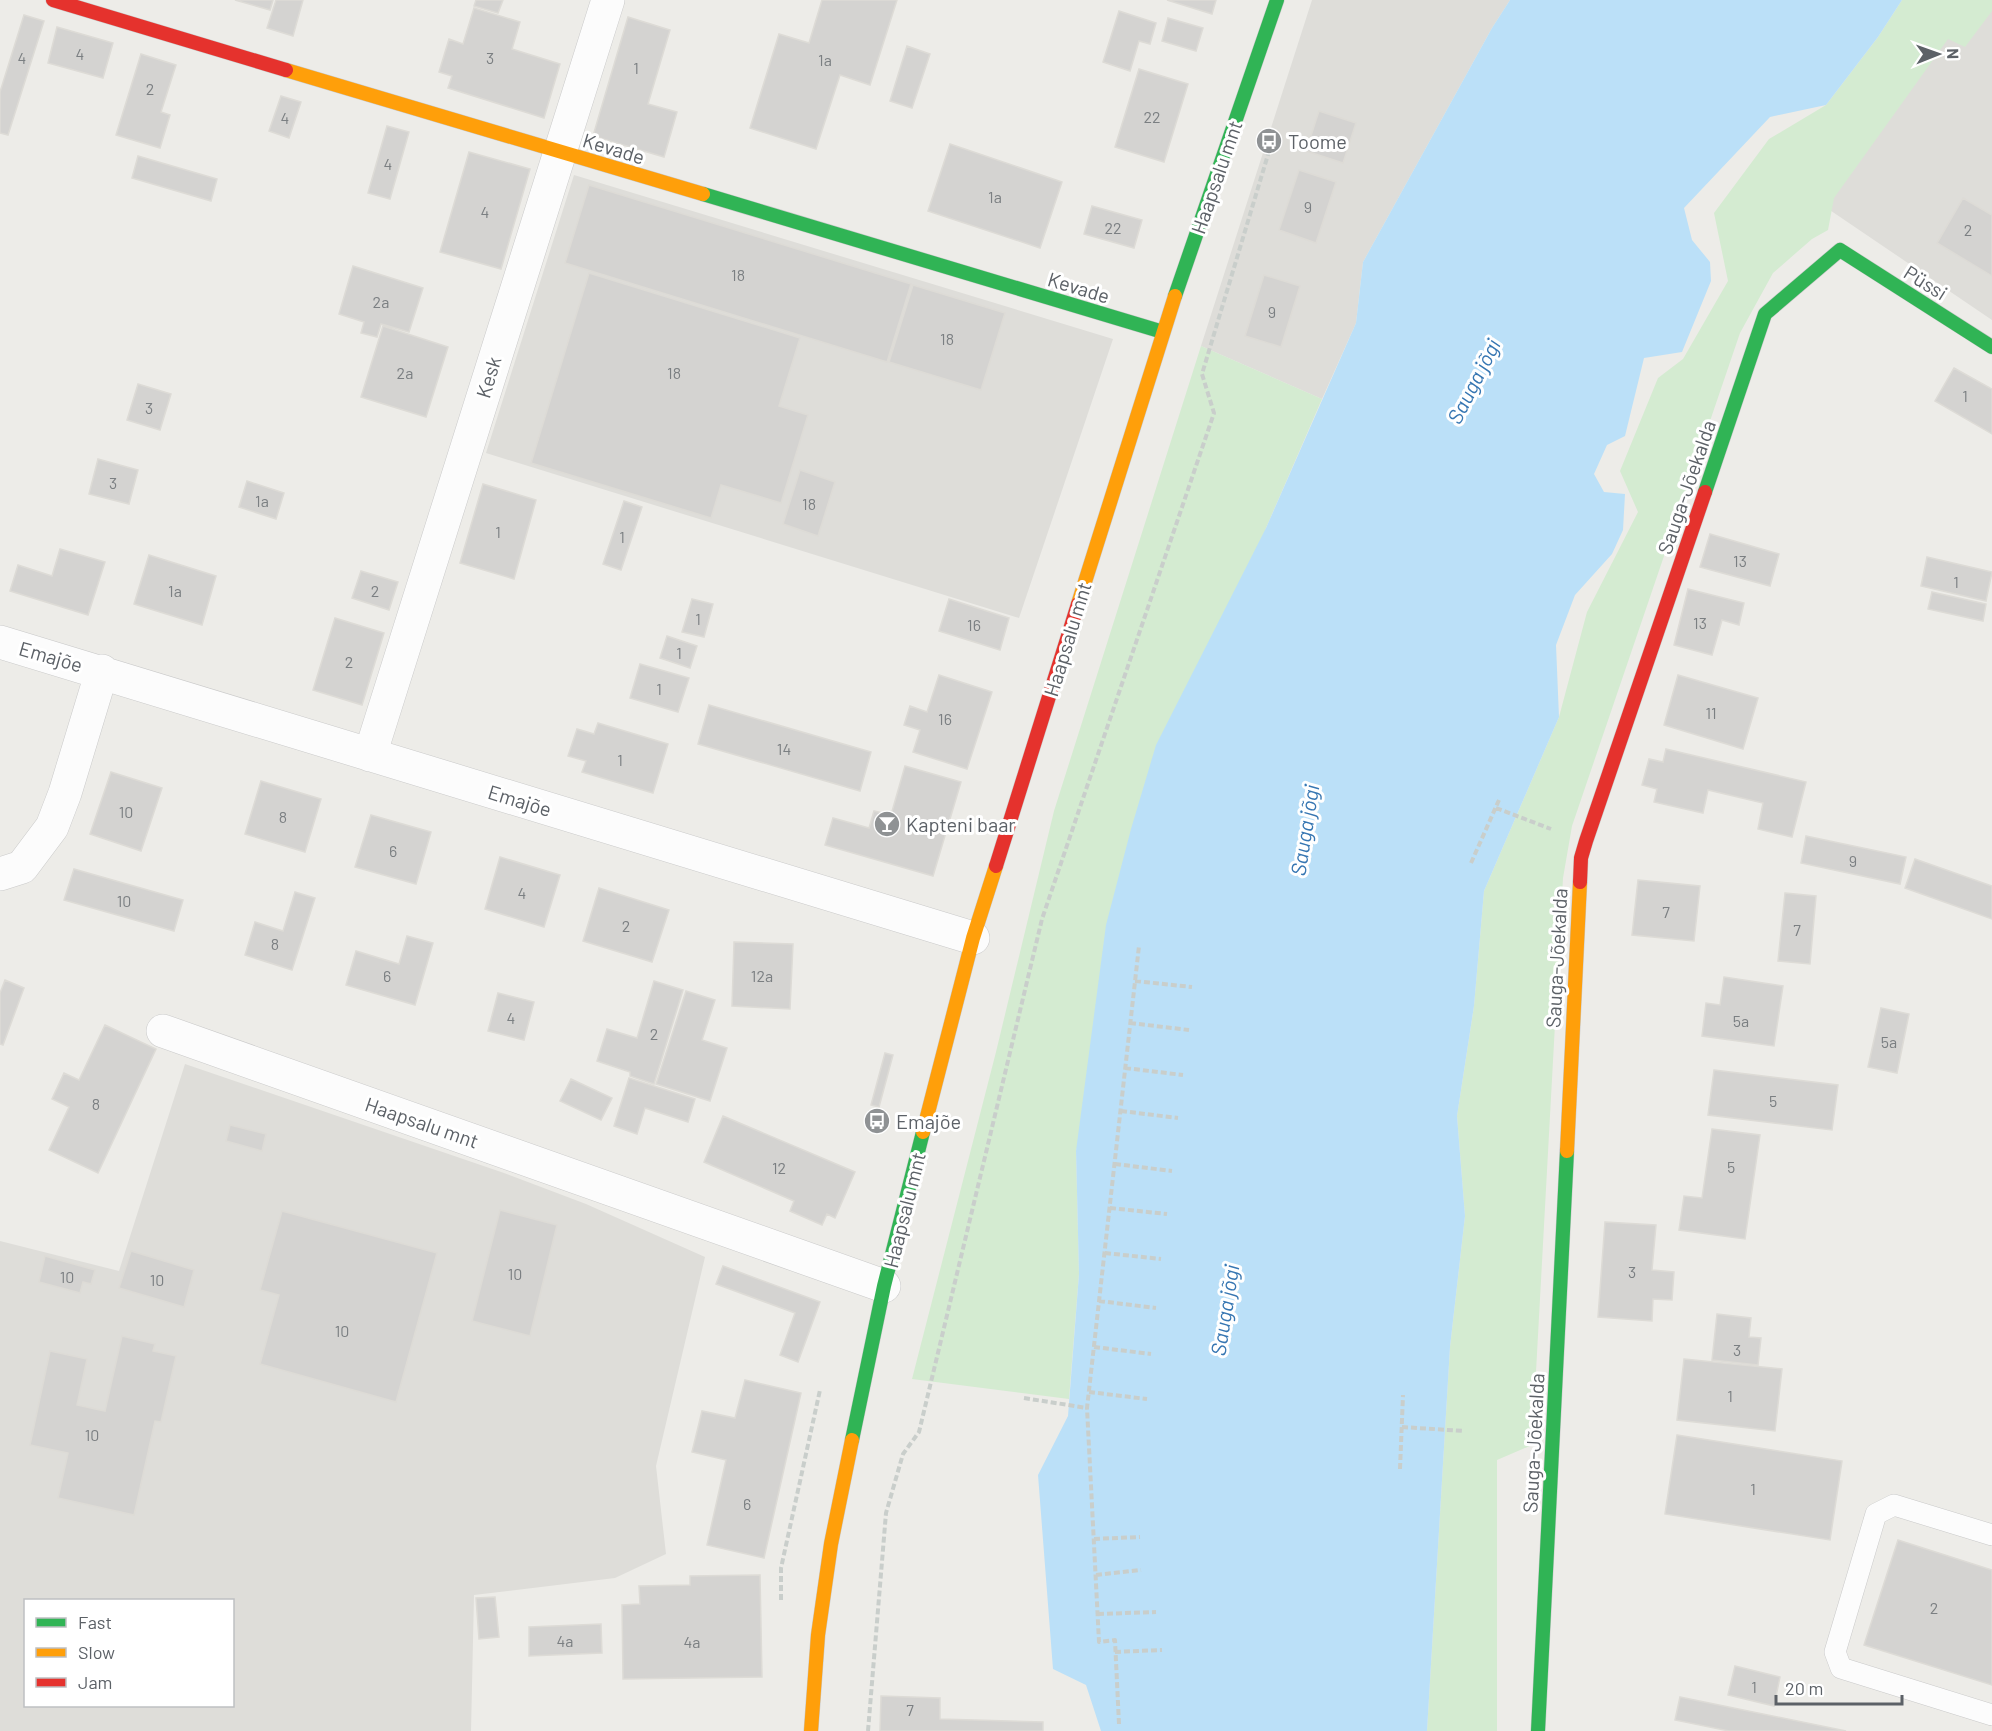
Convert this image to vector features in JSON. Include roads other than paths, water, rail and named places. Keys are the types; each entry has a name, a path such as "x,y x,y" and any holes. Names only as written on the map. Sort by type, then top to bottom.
{"street":[{"name":"Kevade","path":"53,0 1163,332"},
{"name":"Kesk","path":"370,754 558,152 608,0"},
{"name":"Haapsalu mnt","path":"811,1731 818,1635 831,1544 884,1286 973,938 1163,332 1277,0"},
{"name":"Püssi","path":"1840,250 1992,347"},
{"name":"Sauga-Jõekalda","path":"1538,1731 1581,858 1765,314 1840,250"},
{"name":"Emajõe","path":"0,642 102,671 973,938"},
{"name":"Emajõe","path":"0,874 22,867 52,827 65,793 102,671"},
{"name":"Haapsalu mnt","path":"163,1031 884,1286"}],"lane":[{"path":"1992,1535 1894,1505 1876,1514 1835,1652 1841,1668 1992,1715"}],"water":[{"name":"Sauga jõgi","path":"1510,0 1902,0 1878,37 1826,105 1770,117 1684,208 1692,240 1710,262 1711,281 1682,352 1644,358 1625,436 1607,445 1594,474 1604,492 1625,494 1623,530 1612,554 1575,595 1556,645 1559,717 1484,891 1474,1006 1457,1116 1465,1216 1450,1347 1427,1731 1101,1731 1086,1685 1053,1669 1038,1475 1068,1416 1079,1274 1076,1151 1106,925 1156,745 1266,528 1356,323 1363,262 1492,28"}],"place":[{"name":"Toome","path":"1269,141"},
{"name":"Kapteni baar","path":"887,824"},
{"name":"Emajõe","path":"877,1121"}]}
